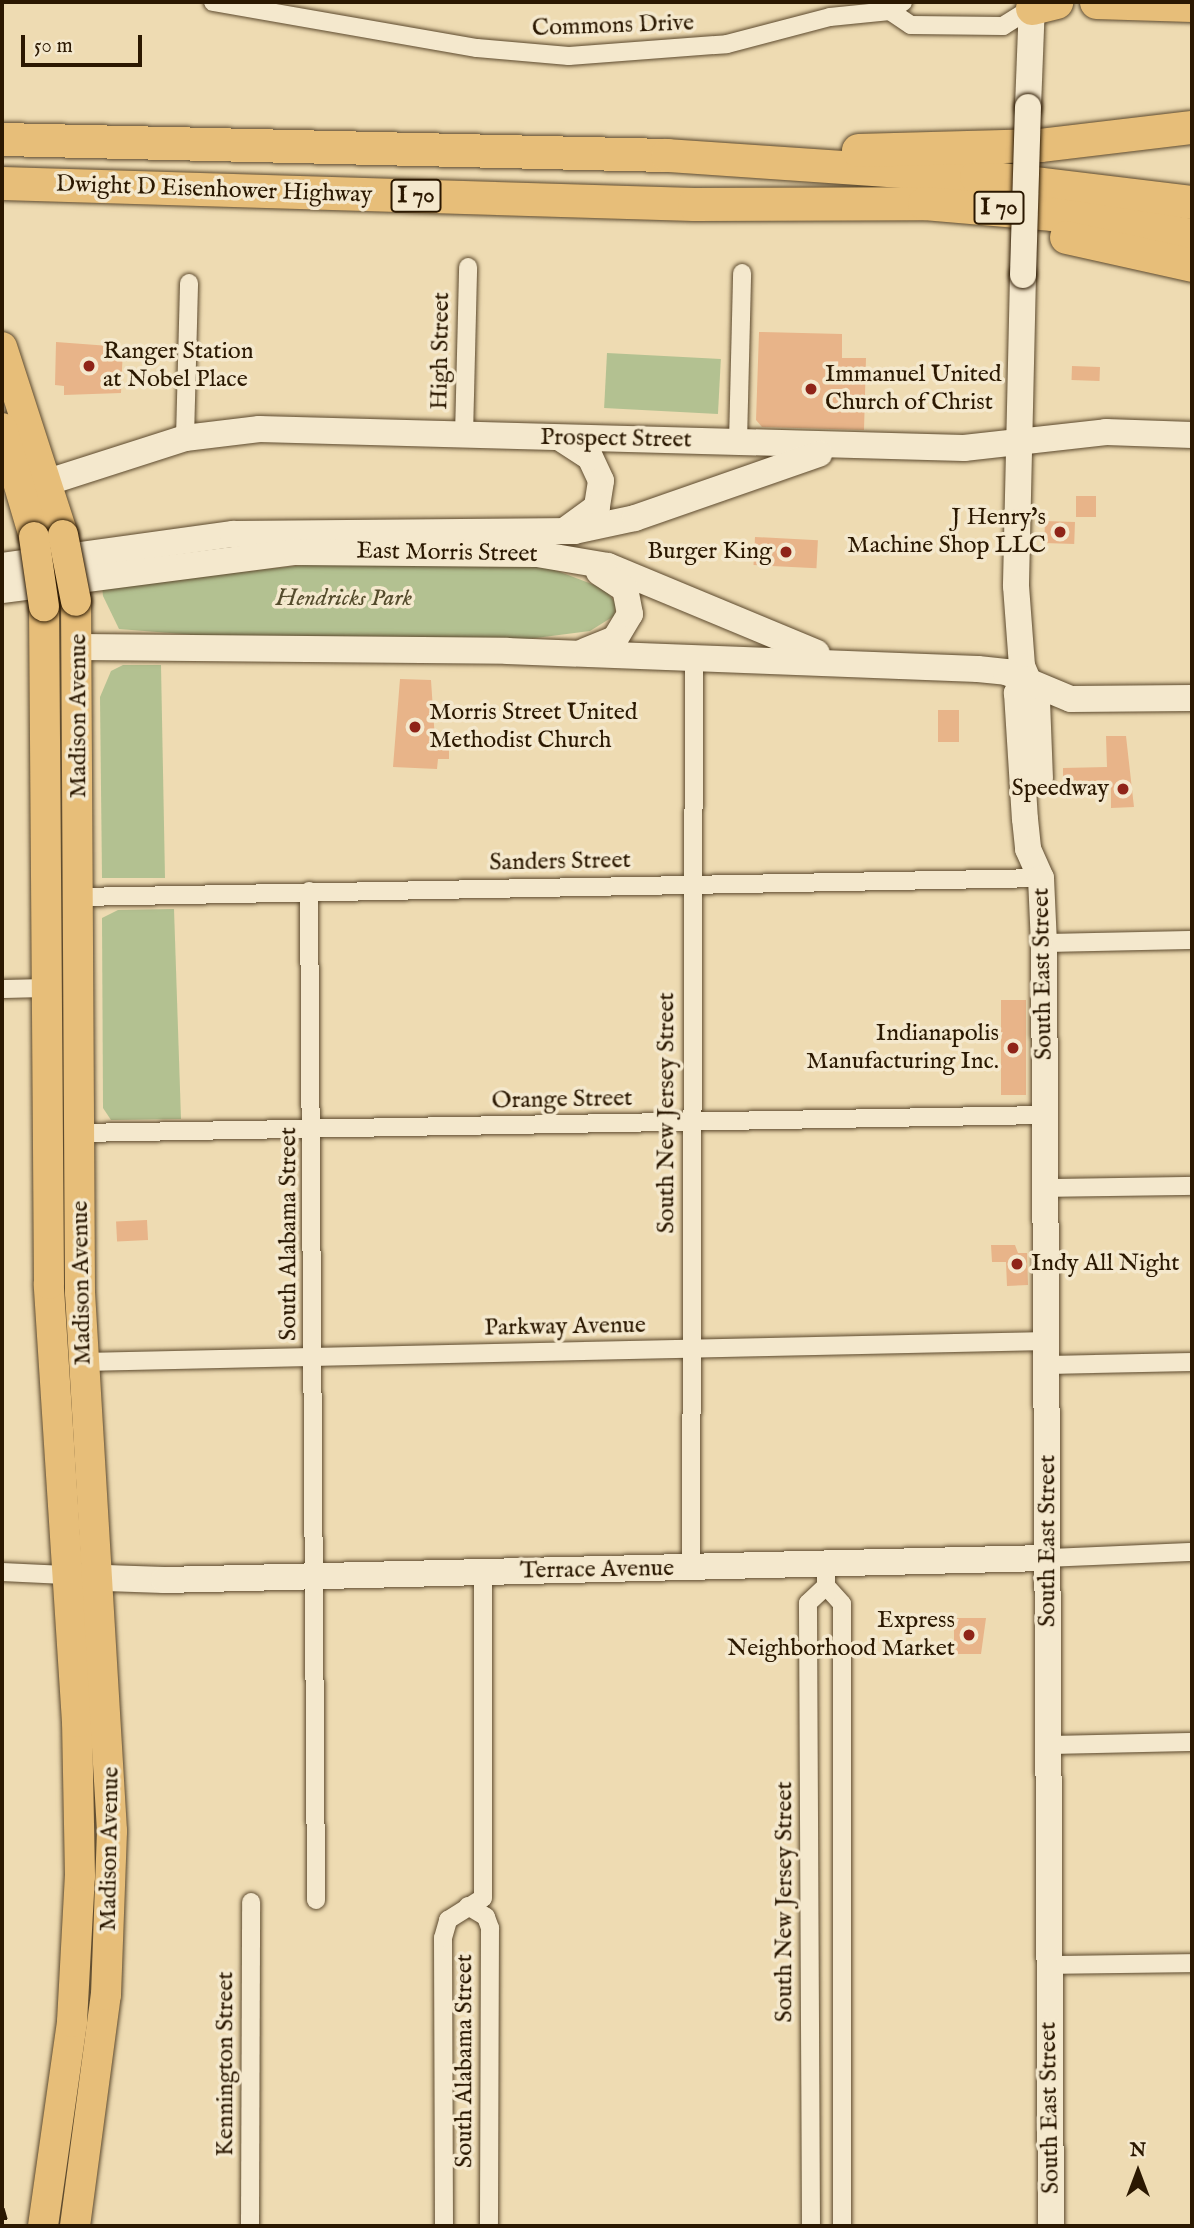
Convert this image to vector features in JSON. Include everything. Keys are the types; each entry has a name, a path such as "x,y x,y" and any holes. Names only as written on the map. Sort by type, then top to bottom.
{"highway":[{"path":"1096,2 1192,5"},
{"path":"667,155 1040,145 1192,127"},
{"name":"Dwight D Eisenhower Highway","path":"6,131 138,141 667,155"},
{"name":"I 70","path":"667,155 975,176 1192,202"},
{"name":"Dwight D Eisenhower Highway","path":"15,183 803,204"},
{"path":"803,204 1030,231 1192,265"},
{"name":"I 70","path":"803,204 1004,208 1192,235"}],"main road":[{"name":"South East Street","path":"1034,3 1028,107 1016,586 1026,679 1017,693 1028,849 1038,867 1044,943 1051,2226"},
{"name":"Madison Avenue","path":"2,347 63,535 76,601 79,647 83,1362 112,1768 111,1914 95,2099 75,2226"},
{"name":"Madison Avenue","path":"2,428 34,537 44,606 50,1325 77,1722 80,1876 72,2022 43,2226"},
{"name":"Prospect Street","path":"45,483 185,438 259,429 562,439 584,435 876,447 1019,443 1106,432 1192,435"},
{"path":"558,531 592,514 602,488 590,457 562,439"},
{"name":"East Morris Street","path":"2,566 233,534 558,531 627,520 794,460 876,447"},
{"name":"East Morris Street","path":"2,590 264,555 388,549 537,554 608,566 778,641 874,664"},
{"path":"537,554 593,569 620,583 630,600 629,619 615,639 578,654"},
{"name":"East Morris Street","path":"79,647 578,654 874,664 996,670 1026,679 1071,699 1192,698"},
{"name":"Terrace Avenue","path":"65,1575 98,1580 691,1569 826,1576 1048,1558"}],"street":[{"name":"Commons Drive","path":"213,2 497,51 569,56 690,50 830,17 897,6"},
{"path":"897,6 911,24 1003,26 1034,3"},
{"name":"High Street","path":"464,436 468,267"},
{"path":"738,442 741,273"},
{"path":"185,438 189,284"},
{"name":"South New Jersey Street","path":"691,1569 693,1349 690,884 694,658"},
{"name":"Sanders Street","path":"79,897 690,884 1038,867"},
{"name":"South Alabama Street","path":"309,891 313,1129 313,1577"},
{"path":"1044,943 1192,940"},
{"path":"2,989 47,988"},
{"name":"Orange Street","path":"80,1133 1045,1115"},
{"path":"1046,1188 1192,1186"},
{"name":"Parkway Avenue","path":"83,1362 693,1349 1048,1353 1192,1362"},
{"name":"Terrace Avenue","path":"1048,1558 1192,1552"},
{"name":"Terrace Avenue","path":"2,1572 65,1575"},
{"name":"South Alabama Street","path":"444,2226 443,1938 448,1920 482,1898 483,1573"},
{"path":"826,1576 842,1604 842,2226"},
{"name":"South New Jersey Street","path":"811,2226 808,1603 826,1576"},
{"path":"313,1577 316,1900"},
{"path":"1048,1745 1192,1742"},
{"name":"Kennington Street","path":"250,2226 251,1902"},
{"name":"South Alabama Street","path":"468,1906 486,1917 490,1928 489,2226"},
{"path":"1049,1965 1192,1963"}],"green space":[{"path":"607,353 721,359 718,414 604,408"},
{"name":"Hendricks Park","path":"341,561 539,564 605,589 616,604 614,616 590,631 528,639 208,636 119,629 103,596 102,587"},
{"path":"123,665 161,665 165,878 102,878 100,697 111,671"},
{"path":"174,909 181,1119 111,1120 103,1108 102,918 118,910"}],"building":[{"name":"Immanuel United Church of Christ","path":"759,332 842,334 842,358 866,358 864,430 762,427 756,420"},
{"name":"Ranger Station at Nobel Place","path":"56,342 123,347 121,393 64,395 64,386 55,385"},
{"path":"1072,366 1100,367 1099,381 1072,380"},
{"path":"1076,496 1096,496 1096,517 1076,517"},
{"name":"J Henry's Machine Shop LLC","path":"1045,521 1075,522 1074,544 1044,543"},
{"name":"Burger King","path":"755,537 818,540 816,568 754,565"},
{"name":"Morris Street United Methodist Church","path":"400,679 431,680 435,740 449,741 449,759 438,759 437,769 393,767"},
{"path":"938,710 959,710 959,742 938,742"},
{"path":"1106,736 1126,736 1134,807 1111,808 1111,785 1063,787 1063,768 1107,767"},
{"name":"Indianapolis Manufacturing Inc.","path":"1001,1000 1026,1000 1026,1095 1001,1095"},
{"path":"147,1220 148,1240 117,1242 116,1222"},
{"name":"Indy All Night","path":"991,1245 1015,1245 1018,1253 1027,1253 1028,1285 1007,1286 1006,1262 992,1262"},
{"name":"Express Neighborhood Market","path":"954,1618 986,1618 981,1654 954,1654"}],"railway":[{"path":"2,2208 7,2226"}],"place":[{"name":"Ranger Station at Nobel Place","path":"89,366"},
{"name":"Immanuel United Church of Christ","path":"811,389"},
{"name":"J Henry's Machine Shop LLC","path":"1060,532"},
{"name":"Burger King","path":"786,552"},
{"name":"Morris Street United Methodist Church","path":"415,727"},
{"name":"Speedway","path":"1123,789"},
{"name":"Indianapolis Manufacturing Inc.","path":"1013,1048"},
{"name":"Indy All Night","path":"1017,1264"},
{"name":"Express Neighborhood Market","path":"969,1635"}]}
